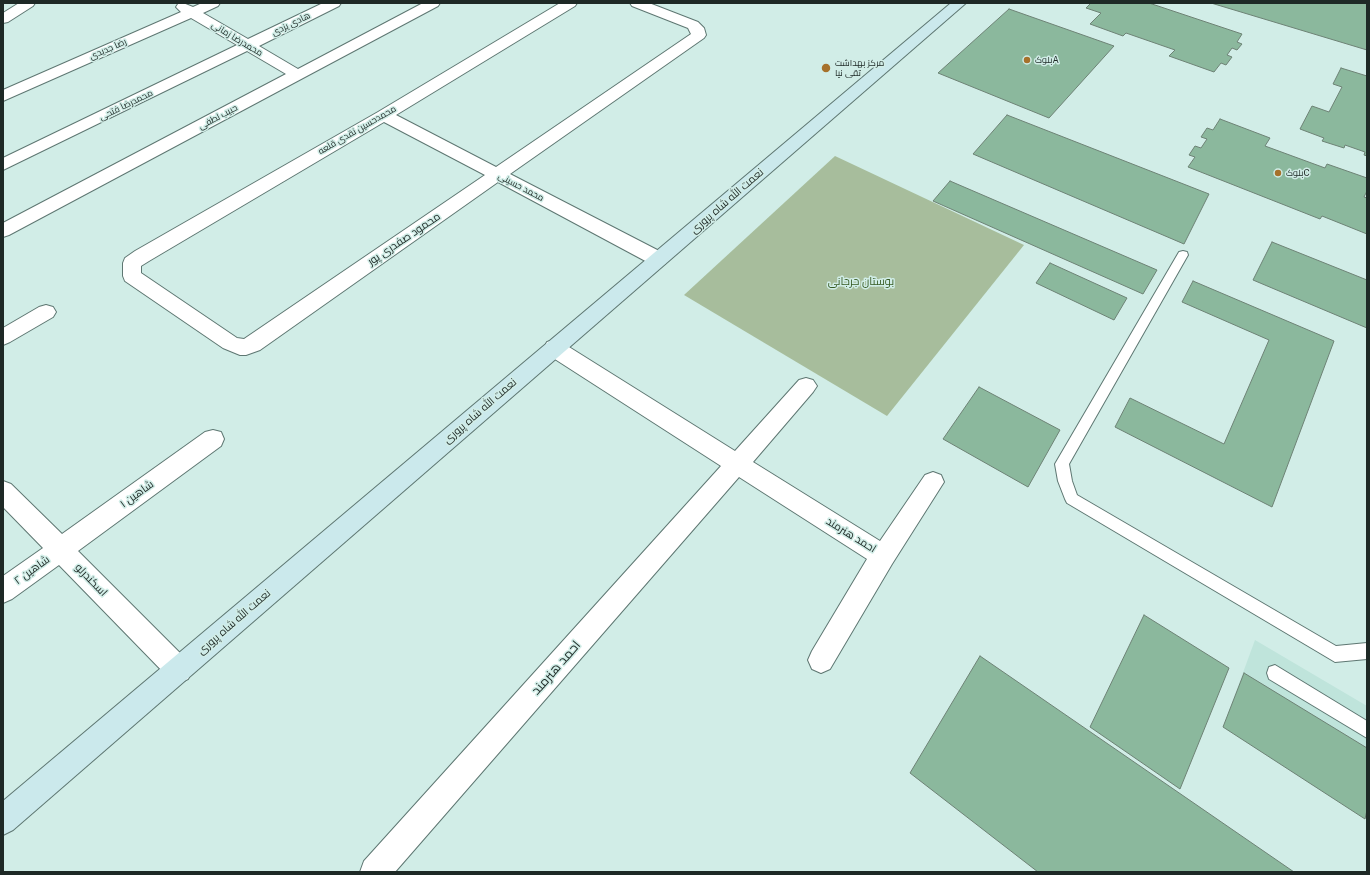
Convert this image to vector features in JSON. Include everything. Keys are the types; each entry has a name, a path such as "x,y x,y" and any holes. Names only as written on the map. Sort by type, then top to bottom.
{"main road":[{"name":"نعمت الله شاه پروری","path":"3,820 959,3"}],"street":[{"path":"3,19 28,3"},
{"name":"محمدرضا زمانی","path":"177,3 298,75"},
{"name":"رضا جدیدی","path":"3,96 212,3"},
{"name":"هادی یزدی","path":"248,45 334,3"},
{"name":"حبیب لطفی","path":"3,231 433,3"},
{"name":"محمدحسین نقدی قلعه","path":"142,256 384,115 570,3"},
{"name":"محمود صفدری پور","path":"142,256 132,263 132,276 230,343 240,347 246,347 253,344 699,35 699,31 693,25 637,3"},
{"name":"محمدرضا فتحی","path":"3,165 248,45"},
{"name":"محمد حسینی","path":"384,115 658,260"},
{"path":"3,338 46,312"},
{"name":"احمد هنرمند","path":"554,348 883,556"},
{"name":"احمد هنرمند","path":"375,872 736,463 806,386"},
{"name":"شاهین ۱","path":"60,550 213,439"},
{"name":"احمد هنرمند","path":"821,660 883,556 933,482"},
{"name":"اسکندرلو","path":"3,491 179,670"},
{"name":"شاهین ۲","path":"3,591 60,550"}],"lane":[{"path":"1183,255 1062,464 1065,481 1072,499 1335,654 1367,651"},
{"path":"1275,673 1367,730"}],"shaded area":[{"path":"1255,640 1367,706 1367,820 1223,727"}],"green space":[{"name":"بوستان جرجانی","path":"835,156 1024,245 887,416 684,295"}],"building":[{"path":"1091,3 1149,3 1242,34 1237,42 1242,44 1237,50 1232,48 1227,55 1232,57 1226,65 1221,63 1214,72 1169,56 1175,50 1126,33 1123,36 1090,24 1101,13 1086,8"},
{"path":"1211,3 1367,3 1367,50"},
{"name":"بلوکA","path":"1009,9 1114,46 1049,118 938,73"},
{"path":"1341,68 1367,76 1367,156 1364,155 1365,152 1345,145 1344,148 1322,141 1324,138 1300,129 1312,106 1329,112 1342,87 1333,84"},
{"path":"1007,115 1209,194 1184,244 973,154"},
{"name":"بلوکC","path":"1220,119 1270,138 1265,146 1325,168 1327,164 1367,178 1367,191 1364,197 1367,198 1367,234 1322,216 1320,219 1188,167 1195,157 1189,155 1195,146 1201,148 1207,139 1201,137 1207,128 1213,130"},
{"path":"950,181 1157,270 1143,294 933,201"},
{"path":"1272,242 1367,280 1367,328 1253,280"},
{"path":"1050,263 1127,298 1114,320 1036,283"},
{"path":"1193,281 1334,341 1272,507 1115,427 1130,398 1224,444 1269,340 1182,302"},
{"path":"979,387 1060,430 1028,487 943,439"},
{"path":"1144,615 1229,668 1180,789 1090,727"},
{"path":"980,656 1294,872 1038,872 910,773"},
{"path":"1244,673 1367,748 1367,810 1365,819 1223,727"}],"place":[{"name":"بلوکA","path":"1027,60"},
{"name":"مرکز بهداشت تقی نیا","path":"826,68"},
{"name":"بلوکC","path":"1278,173"}]}
